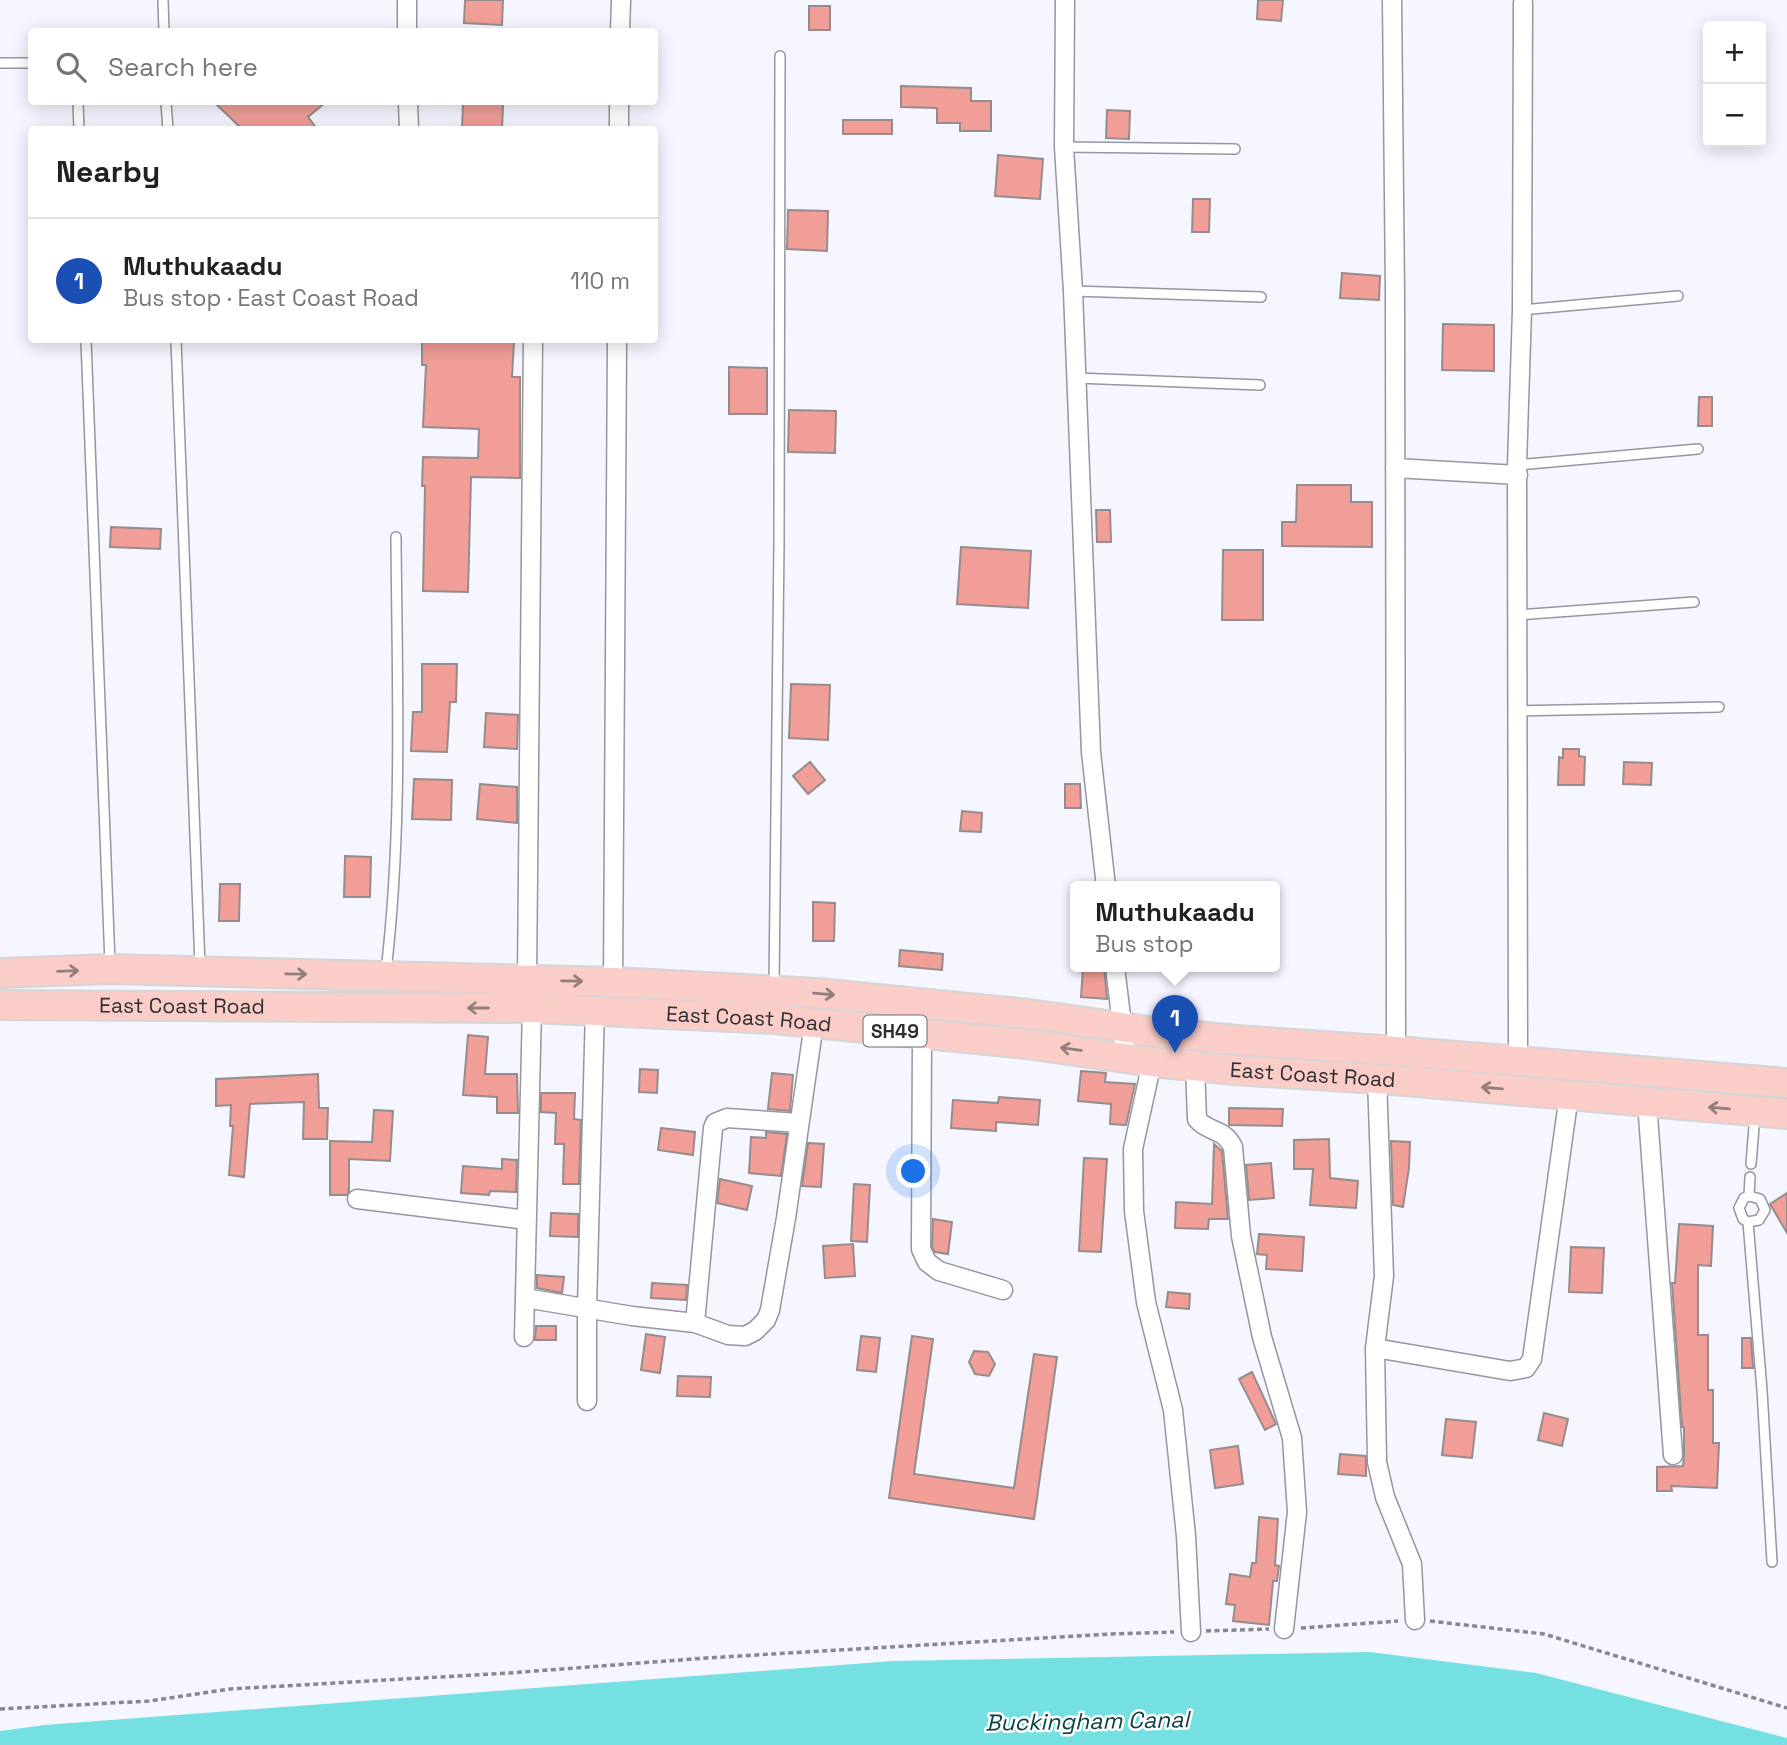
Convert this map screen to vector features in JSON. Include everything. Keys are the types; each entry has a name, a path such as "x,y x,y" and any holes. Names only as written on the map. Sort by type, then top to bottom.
{"main road":[{"name":"East Coast Road","path":"0,973 110,969 200,971 613,982 774,991 1016,1013 1237,1040 1787,1083"},
{"name":"East Coast Road","path":"0,1005 595,1009 814,1023 922,1033 1195,1066 1787,1114"}],"street":[{"path":"407,0 407,28"},
{"path":"620,28 621,0"},
{"path":"1065,0 1064,148 1073,291 1091,752 1104,881"},
{"path":"1392,0 1396,1051"},
{"path":"1518,1062 1516,711 1523,3"},
{"path":"408,105 409,126"},
{"path":"619,126 620,105"},
{"path":"527,980 533,343"},
{"path":"613,982 617,343"},
{"path":"1395,468 1518,470"},
{"path":"1116,972 1123,1027 1139,1059 1133,1149 1134,1211 1146,1302 1173,1410 1186,1536 1191,1632"},
{"path":"524,1337 532,1008"},
{"path":"587,1401 595,1009"},
{"path":"525,1298 632,1316 695,1323 728,1335 745,1336 755,1331 766,1320 786,1218 814,1023"},
{"path":"922,1033 921,1249 926,1262 939,1271 1003,1290"},
{"path":"1195,1066 1197,1119 1202,1125 1228,1137 1233,1147 1241,1236 1262,1337 1292,1438 1297,1512 1284,1629"},
{"path":"1377,1079 1384,1276 1375,1348 1377,1462 1385,1497 1412,1564 1415,1620"},
{"path":"1375,1348 1510,1371 1526,1368 1532,1359 1569,1095"},
{"path":"1647,1102 1673,1455"},
{"path":"695,1323 715,1123 727,1118 799,1123"},
{"path":"357,1199 527,1220"}],"lane":[{"path":"163,0 164,28"},
{"path":"774,991 779,544 780,56"},
{"path":"0,63 28,62"},
{"path":"78,105 79,126"},
{"path":"166,105 167,126"},
{"path":"1064,148 1235,149"},
{"path":"1073,291 1261,297"},
{"path":"1522,310 1678,296"},
{"path":"86,343 110,969"},
{"path":"176,343 200,971"},
{"path":"1076,377 1260,385"},
{"path":"1518,470 1698,449"},
{"path":"385,976 396,866 396,537"},
{"path":"1518,615 1695,601"},
{"path":"1516,711 1718,707"},
{"path":"1751,1164 1755,1111"},
{"path":"1749,1196 1750,1177"},
{"path":"1749,1196 1760,1199 1765,1210 1759,1220 1748,1222 1743,1219 1739,1208 1744,1198 1749,1196"},
{"path":"1748,1222 1762,1390 1772,1562"}],"path":[{"path":"0,1709 149,1701 230,1689 509,1673 706,1658 1096,1634 1284,1629 1415,1620 1455,1622 1544,1634 1787,1708"}],"water":[{"name":"Buckingham Canal","path":"1370,1652 1536,1673 1787,1738 1787,1745 0,1745 0,1731 45,1725 893,1661"}],"building":[{"path":"465,0 503,0 502,25 464,23"},
{"path":"1258,0 1283,0 1281,21 1257,19"},
{"path":"809,6 830,6 830,30 809,30"},
{"path":"901,86 971,88 971,101 991,101 991,131 960,131 960,123 937,123 937,108 901,107"},
{"path":"217,105 322,105 308,117 315,126 239,126"},
{"path":"463,105 503,105 502,126 462,126"},
{"path":"1107,110 1130,111 1129,139 1106,138"},
{"path":"843,120 892,120 892,134 843,134"},
{"path":"998,155 1043,159 1040,199 995,196"},
{"path":"1193,199 1210,199 1209,232 1192,232"},
{"path":"788,210 828,211 827,251 787,249"},
{"path":"1342,273 1380,276 1379,300 1340,298"},
{"path":"1443,324 1494,325 1494,371 1442,370"},
{"path":"422,343 514,343 512,377 520,377 520,478 471,477 468,592 423,591 423,457 478,458 479,429 423,427 426,365 422,365"},
{"path":"729,367 767,368 767,414 729,414"},
{"path":"1699,397 1712,397 1712,426 1698,426"},
{"path":"789,410 836,411 835,453 788,452"},
{"path":"1297,485 1351,485 1351,502 1372,502 1372,547 1282,546 1282,522 1296,522"},
{"path":"1096,510 1110,510 1111,542 1097,542"},
{"path":"111,527 161,529 160,549 110,547"},
{"path":"961,547 1031,551 1028,608 957,604"},
{"path":"1223,550 1263,550 1263,620 1222,620"},
{"path":"422,664 457,664 456,702 450,702 447,752 411,751 413,712 422,712"},
{"path":"791,684 830,685 828,740 789,738"},
{"path":"486,713 518,715 517,749 484,747"},
{"path":"1563,749 1579,749 1579,756 1585,757 1584,785 1558,785 1559,757 1563,758"},
{"path":"810,762 825,780 808,794 793,776"},
{"path":"1624,762 1652,763 1651,785 1623,784"},
{"path":"414,779 452,780 451,820 412,819"},
{"path":"480,784 517,787 517,823 477,819"},
{"path":"1065,784 1080,784 1081,808 1065,808"},
{"path":"962,811 982,813 981,832 960,831"},
{"path":"345,856 371,857 370,897 344,897"},
{"path":"220,884 240,884 239,921 219,921"},
{"path":"813,902 835,903 834,941 813,941"},
{"path":"900,950 943,954 942,970 899,966"},
{"path":"1083,972 1104,972 1107,999 1081,997"},
{"path":"468,1035 488,1037 485,1074 517,1074 518,1113 497,1113 497,1097 463,1095"},
{"path":"640,1069 658,1070 657,1093 639,1092"},
{"path":"1081,1071 1106,1073 1105,1082 1135,1084 1126,1125 1110,1124 1111,1104 1078,1101"},
{"path":"772,1073 793,1075 790,1111 768,1109"},
{"path":"318,1074 319,1108 328,1108 327,1139 303,1139 304,1102 250,1104 244,1177 229,1175 233,1126 230,1126 231,1105 216,1106 216,1079"},
{"path":"541,1093 575,1093 574,1119 581,1120 579,1184 563,1184 564,1144 555,1144 556,1113 541,1112"},
{"path":"999,1097 1040,1100 1038,1125 996,1122 996,1131 951,1128 953,1100 998,1103"},
{"path":"1229,1108 1283,1109 1282,1126 1229,1125"},
{"path":"374,1110 393,1111 390,1161 349,1159 347,1195 330,1195 330,1141 372,1142"},
{"path":"661,1128 695,1132 693,1155 658,1150"},
{"path":"766,1132 787,1134 781,1176 749,1173 751,1137 766,1138"},
{"path":"1329,1139 1330,1178 1358,1181 1356,1208 1310,1205 1313,1169 1294,1169 1294,1140"},
{"path":"1391,1141 1410,1142 1403,1207 1393,1205"},
{"path":"808,1143 824,1144 821,1187 802,1186"},
{"path":"1214,1144 1222,1151 1228,1219 1209,1219 1208,1229 1175,1228 1176,1202 1212,1204"},
{"path":"1084,1158 1107,1159 1101,1252 1079,1251"},
{"path":"502,1159 517,1160 516,1192 490,1191 489,1195 461,1193 463,1166 502,1169"},
{"path":"1271,1163 1274,1198 1249,1200 1246,1165"},
{"path":"720,1179 752,1186 747,1210 717,1203"},
{"path":"854,1184 870,1185 867,1242 851,1241"},
{"path":"1787,1193 1787,1233 1770,1204"},
{"path":"551,1213 578,1214 578,1237 550,1236"},
{"path":"933,1219 952,1222 948,1254 935,1252 932,1247"},
{"path":"1679,1224 1713,1226 1711,1266 1698,1265 1698,1335 1708,1335 1708,1390 1713,1390 1713,1443 1719,1443 1717,1488 1671,1486 1672,1491 1657,1491 1657,1467 1683,1466 1684,1455 1672,1283 1675,1283"},
{"path":"1259,1234 1304,1237 1302,1271 1266,1269 1267,1255 1257,1254"},
{"path":"853,1244 855,1276 825,1278 823,1246"},
{"path":"1571,1247 1604,1248 1602,1293 1569,1292"},
{"path":"537,1275 564,1277 562,1293 537,1288"},
{"path":"652,1283 687,1285 686,1300 651,1298"},
{"path":"1168,1292 1190,1294 1189,1309 1166,1307"},
{"path":"536,1326 556,1326 556,1340 535,1340"},
{"path":"646,1334 665,1337 660,1373 641,1370"},
{"path":"861,1336 880,1338 876,1372 857,1370"},
{"path":"912,1336 933,1339 914,1474 1014,1488 1034,1354 1057,1357 1034,1519 889,1498"},
{"path":"1742,1338 1751,1338 1753,1368 1742,1368"},
{"path":"974,1351 988,1352 995,1364 989,1376 975,1374 969,1362"},
{"path":"1252,1372 1276,1424 1265,1430 1239,1379"},
{"path":"678,1376 711,1377 710,1397 677,1396"},
{"path":"1544,1413 1568,1419 1562,1446 1538,1440"},
{"path":"1446,1419 1476,1422 1472,1458 1442,1455"},
{"path":"1238,1446 1243,1484 1215,1488 1210,1450"},
{"path":"1340,1454 1366,1456 1366,1476 1338,1474"},
{"path":"1259,1517 1278,1519 1275,1565 1279,1566 1277,1581 1273,1581 1269,1625 1233,1621 1235,1605 1226,1604 1230,1574 1250,1577 1252,1563 1256,1563"}],"place":[{"name":"Muthukaadu","path":"1175,1053"}]}
